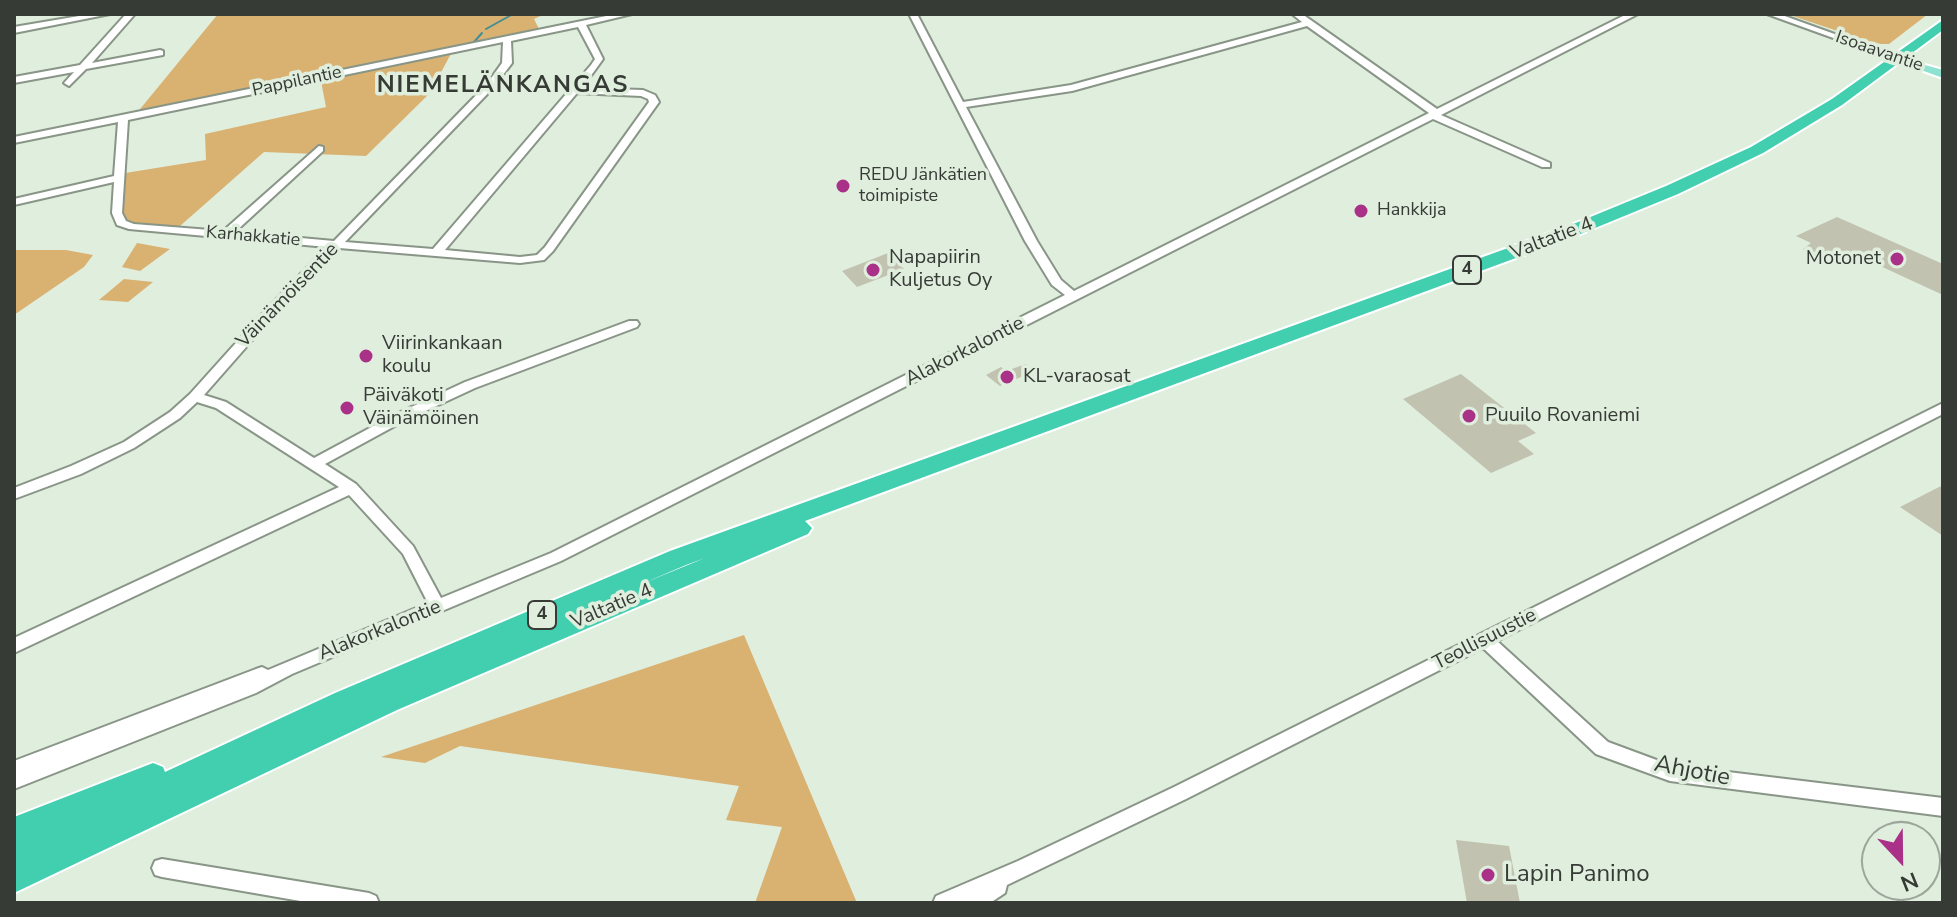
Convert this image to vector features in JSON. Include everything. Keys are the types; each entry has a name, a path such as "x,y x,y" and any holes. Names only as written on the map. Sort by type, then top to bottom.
{"highway":[{"name":"Valtatie 4","path":"14,858 344,701 678,558 1558,237 1672,190 1757,150 1837,102 1900,59 1943,24"},
{"name":"Valtatie 4","path":"14,878 140,816 388,702 1085,409"},
{"path":"14,831 344,701"},
{"path":"14,889 140,816"}],"main road":[{"name":"Isoaavantie","path":"1900,59 1943,74"}],"street":[{"path":"14,30 106,14"},
{"path":"69,83 131,14"},
{"name":"Pappilantie","path":"14,140 628,14"},
{"path":"913,14 1031,241 1056,282 1074,297"},
{"path":"1296,14 1434,114 1546,165"},
{"name":"Alakorkalontie","path":"14,781 250,688 286,669 438,607 617,527 1634,14"},
{"name":"Isoaavantie","path":"1771,14 1900,59"},
{"path":"961,105 1072,88 1309,23"},
{"path":"437,252 599,59 581,24"},
{"name":"Väinämöisentie","path":"14,494 129,445 175,415 195,397 265,318 490,86 507,63 507,39"},
{"path":"14,80 160,53"},
{"name":"Karhakkatie","path":"123,118 117,213 121,223 133,227 520,260 540,258 549,249 654,102 652,97 643,93 574,90"},
{"path":"226,235 319,149"},
{"path":"14,202 118,178"},
{"path":"316,463 399,418 470,385 633,324"},
{"path":"195,397 221,405 351,488 408,550 438,607"},
{"name":"Teollisuustie","path":"943,903 1025,868 1943,408"},
{"path":"14,646 351,488"},
{"name":"Ahjotie","path":"1485,640 1602,748 1670,773 1943,807"},
{"name":"Alakorkalontie","path":"14,769 252,676 286,669"},
{"path":"162,868 369,903"},
{"name":"Teollisuustie","path":"973,903 1025,868"}],"shaded area":[{"path":"218,14 545,14 534,19 540,31 454,48 430,93 366,156 264,152 180,226 152,229 121,223 119,174 206,160 205,134 326,107 320,76 136,114"},
{"path":"1787,14 1928,14 1889,44 1876,44"},
{"path":"137,243 170,249 140,271 122,267"},
{"path":"14,250 66,250 93,255 84,267 14,315"},
{"path":"124,279 153,282 128,302 99,300"},
{"path":"744,635 857,903 755,903 782,827 726,820 739,786 460,746 425,763 381,757"}],"building":[{"name":"Motonet","path":"1837,217 1943,264 1943,295 1852,253 1836,264 1803,249 1811,243 1796,236"},
{"name":"Napapiirin Kuljetus Oy","path":"888,253 904,269 857,287 842,271"},
{"name":"KL-varaosat","path":"1026,364 1035,371 1000,386 986,375 1001,367 1006,371"},
{"name":"Puuilo Rovaniemi","path":"1461,374 1536,433 1518,441 1534,454 1491,473 1403,399"},
{"path":"1943,485 1943,536 1900,507"},
{"name":"Lapin Panimo","path":"1456,840 1509,846 1520,903 1467,903"}],"waterway":[{"path":"486,29 513,14"},
{"path":"474,42 482,33"}],"place":[{"name":"REDU Jänkätien toimipiste","path":"843,186"},
{"name":"Hankkija","path":"1361,211"},
{"name":"Motonet","path":"1897,259"},
{"name":"Napapiirin Kuljetus Oy","path":"873,270"},
{"name":"Viirinkankaan koulu","path":"366,356"},
{"name":"KL-varaosat","path":"1007,377"},
{"name":"Päiväkoti Väinämöinen","path":"347,408"},
{"name":"Puuilo Rovaniemi","path":"1469,416"},
{"name":"Lapin Panimo","path":"1488,875"}],"district":[{"name":"NIEMELÄNKANGAS","path":"503,86"}]}
